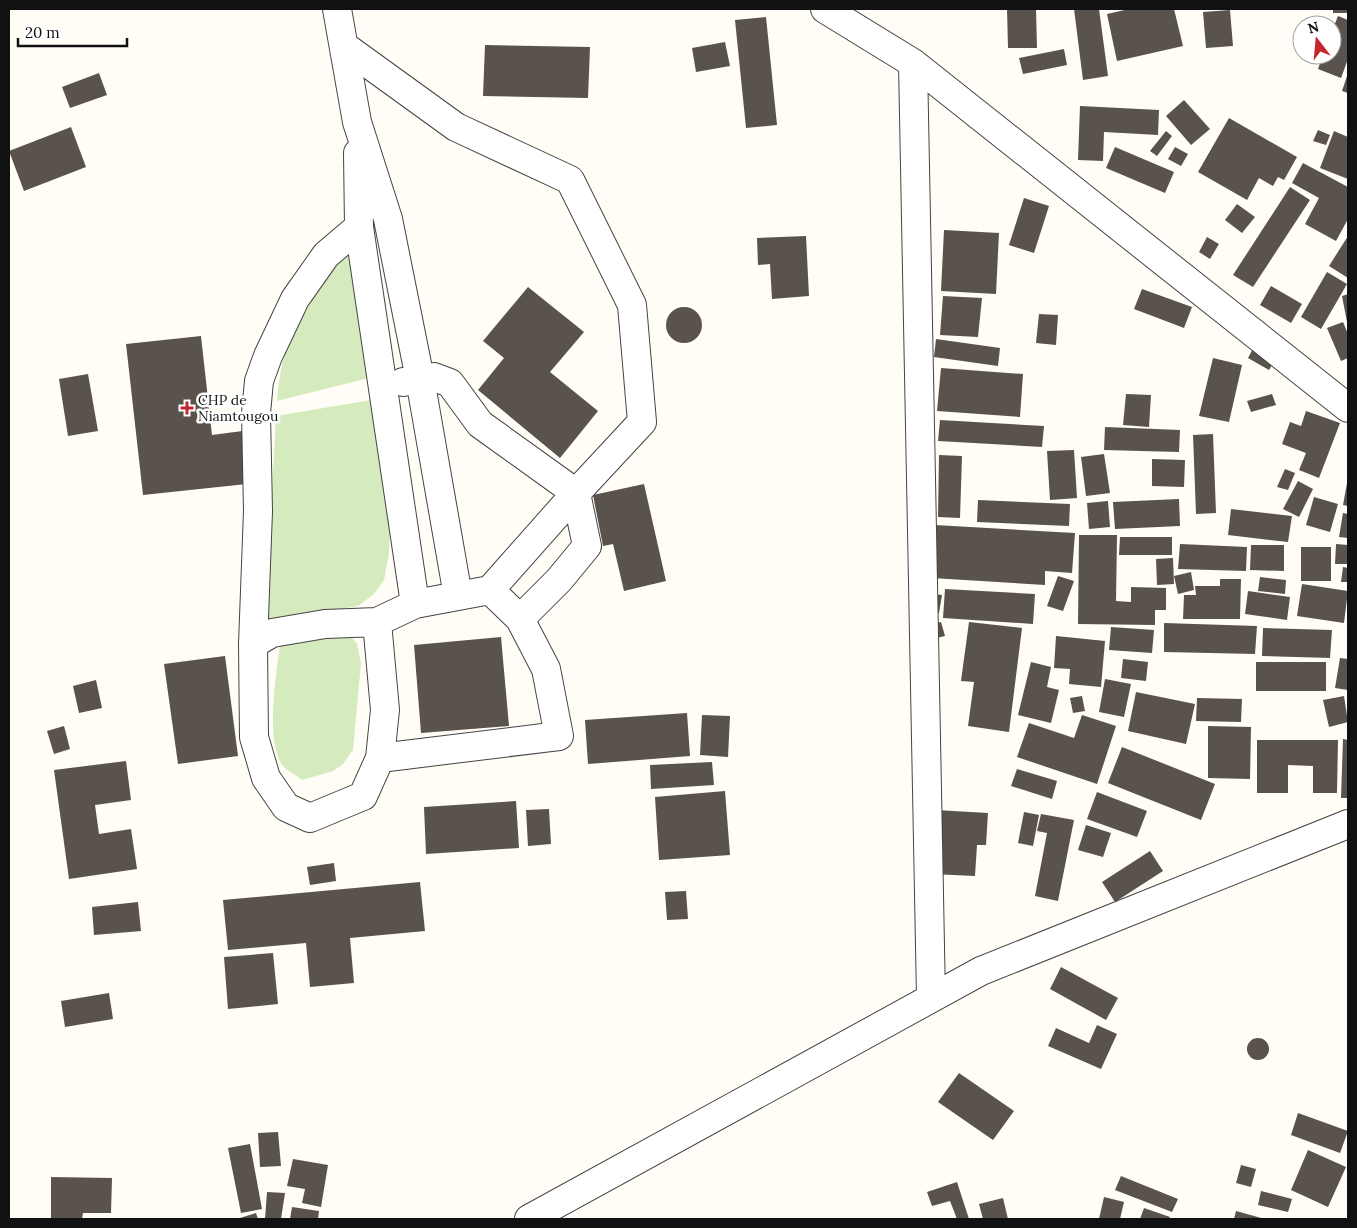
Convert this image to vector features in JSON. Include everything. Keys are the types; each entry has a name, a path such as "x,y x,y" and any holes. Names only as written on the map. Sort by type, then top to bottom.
{"street":[{"path":"337,9 357,122 388,219 420,379 458,596"},
{"path":"825,9 913,63 1348,408"},
{"path":"253,644 272,633 325,624 377,622 415,604 490,590 642,422 632,305 570,180 456,128 344,46"},
{"path":"913,63 931,998"},
{"path":"357,122 359,227 415,604"},
{"path":"359,227 326,255 295,299 268,356 259,381 256,413 258,511 253,644 254,737 266,778 286,807 310,818 363,796 380,758 385,710 377,622"},
{"path":"382,385 434,377 450,383 480,424 576,493 588,546 559,580 520,620"},
{"path":"380,758 559,736 546,669 520,620 490,590"},
{"path":"529,1219 981,971 1348,824"}],"green space":[{"path":"349,251 369,378 277,401 281,370 291,339 318,291"},
{"path":"371,400 390,522 389,553 384,580 374,594 358,606 265,621 276,416"},
{"path":"350,635 357,644 361,663 353,750 342,765 333,771 302,780 283,766 274,742 273,708 280,646 313,636"}],"building":[{"path":"1007,9 1036,9 1037,48 1008,48"},
{"path":"1074,9 1099,9 1108,76 1083,80"},
{"path":"1129,9 1174,9 1183,46 1117,61 1107,14"},
{"path":"1333,9 1348,9 1348,13 1333,13"},
{"path":"1230,10 1233,46 1206,48 1203,12"},
{"path":"766,17 777,125 746,128 735,20"},
{"path":"1342,18 1348,20 1348,59 1341,78 1318,69 1319,65 1342,65"},
{"path":"725,42 730,66 696,72 692,48"},
{"path":"485,45 590,47 588,98 483,96"},
{"path":"1064,49 1067,65 1023,74 1019,58"},
{"path":"99,73 107,95 70,108 62,87"},
{"path":"1348,73 1348,93 1342,91"},
{"path":"1184,100 1210,129 1191,145 1166,116"},
{"path":"1080,106 1159,110 1158,135 1104,132 1103,161 1078,160"},
{"path":"1229,118 1297,157 1284,180 1278,177 1273,186 1259,178 1247,200 1198,172"},
{"path":"71,127 86,167 24,191 9,151"},
{"path":"1318,130 1330,135 1326,145 1313,141"},
{"path":"1166,131 1172,136 1157,156 1150,151"},
{"path":"1334,131 1348,137 1348,179 1320,168"},
{"path":"1115,147 1174,172 1165,193 1106,168"},
{"path":"1175,147 1188,154 1181,166 1168,159"},
{"path":"1303,163 1348,187 1348,219 1336,241 1305,224 1319,198 1292,183"},
{"path":"1290,187 1310,200 1253,287 1233,275"},
{"path":"1024,198 1049,206 1034,253 1009,245"},
{"path":"1237,204 1255,217 1242,233 1225,220"},
{"path":"944,230 999,233 996,294 941,291"},
{"path":"806,236 809,296 772,299 770,264 758,265 757,238"},
{"path":"1348,236 1348,278 1329,266"},
{"path":"1207,237 1219,244 1210,259 1199,252"},
{"path":"1327,272 1347,284 1321,329 1301,317"},
{"path":"1271,286 1302,304 1291,323 1260,305"},
{"path":"528,287 584,332 550,372 598,411 560,458 478,390 504,358 483,341"},
{"path":"1142,289 1192,307 1184,328 1134,309"},
{"path":"1348,294 1348,322 1347,322 1342,296"},
{"path":"943,296 982,298 978,337 940,335"},
{"path":"684,307 691,308 697,312 701,318 701,332 697,338 691,342 684,343 677,342 671,338 667,332 666,325 667,318 671,312 677,308"},
{"path":"1039,314 1058,315 1056,345 1036,343"},
{"path":"1343,322 1348,334 1348,358 1341,361 1327,328"},
{"path":"201,336 212,435 250,430 256,483 143,495 126,344"},
{"path":"936,339 1000,348 998,366 934,357"},
{"path":"1255,345 1277,356 1269,370 1248,358"},
{"path":"1213,358 1242,365 1229,422 1199,416"},
{"path":"941,368 1023,374 1020,417 937,411"},
{"path":"88,374 98,431 68,436 59,379"},
{"path":"1126,394 1151,395 1149,427 1123,425"},
{"path":"1272,394 1276,405 1251,412 1247,401"},
{"path":"1306,411 1340,423 1319,478 1299,470 1306,453 1282,444 1290,422 1301,426"},
{"path":"940,420 1044,426 1042,447 938,441"},
{"path":"1105,427 1180,430 1179,452 1104,450"},
{"path":"1213,434 1216,513 1196,514 1193,435"},
{"path":"1074,450 1077,498 1050,500 1047,451"},
{"path":"1104,454 1110,493 1086,496 1081,457"},
{"path":"939,455 962,456 960,518 938,517"},
{"path":"1152,459 1185,460 1184,487 1152,486"},
{"path":"1285,469 1295,473 1288,490 1277,487"},
{"path":"1298,481 1313,489 1299,517 1283,509"},
{"path":"1348,483 1348,506 1343,505"},
{"path":"644,484 666,581 624,591 613,544 603,546 593,495"},
{"path":"1314,497 1338,504 1330,532 1306,525"},
{"path":"1179,499 1180,526 1115,529 1113,502"},
{"path":"978,500 1070,504 1069,526 977,522"},
{"path":"1108,501 1110,527 1089,529 1087,503"},
{"path":"1231,509 1292,516 1288,542 1228,535"},
{"path":"1343,513 1348,514 1348,538 1339,537"},
{"path":"935,525 1075,533 1072,573 1045,571 1045,585 932,578"},
{"path":"1079,535 1117,535 1116,601 1131,602 1131,587 1166,588 1166,610 1155,610 1155,625 1078,624"},
{"path":"1120,537 1172,537 1172,555 1119,555"},
{"path":"1180,544 1247,547 1246,571 1178,569"},
{"path":"1336,544 1348,545 1348,564 1335,564"},
{"path":"1251,545 1284,545 1284,571 1250,570"},
{"path":"1301,547 1331,547 1331,581 1301,581"},
{"path":"1173,558 1174,584 1157,585 1156,559"},
{"path":"1343,567 1348,568 1348,582 1341,582"},
{"path":"1191,572 1194,590 1178,594 1174,576"},
{"path":"1058,576 1074,581 1063,611 1047,606"},
{"path":"1260,577 1286,580 1285,594 1258,591"},
{"path":"1220,579 1241,579 1240,619 1183,619 1184,595 1196,595 1195,586 1220,586"},
{"path":"1302,584 1348,591 1344,623 1297,616"},
{"path":"945,589 1035,594 1033,624 943,618"},
{"path":"1248,591 1290,597 1287,620 1245,614"},
{"path":"933,594 942,595 939,613 930,612"},
{"path":"941,622 945,636 932,639 928,625"},
{"path":"969,622 1022,628 1009,732 968,726 974,682 961,681"},
{"path":"1164,623 1257,626 1255,654 1164,652"},
{"path":"1111,627 1154,630 1152,653 1109,650"},
{"path":"1263,628 1332,630 1330,658 1262,656"},
{"path":"1056,636 1105,641 1101,687 1069,684 1070,669 1054,668"},
{"path":"501,637 509,726 421,733 414,645"},
{"path":"225,656 238,756 178,764 164,664"},
{"path":"1340,658 1348,659 1348,690 1335,688"},
{"path":"1123,659 1148,662 1146,681 1121,678"},
{"path":"1031,662 1051,667 1047,687 1059,690 1051,723 1018,715"},
{"path":"1256,662 1326,662 1326,691 1256,691"},
{"path":"1105,679 1131,684 1124,717 1099,712"},
{"path":"96,680 102,708 79,713 73,686"},
{"path":"1136,692 1195,704 1186,744 1128,731"},
{"path":"1082,696 1085,711 1073,713 1070,698"},
{"path":"1344,696 1348,722 1329,727 1323,700"},
{"path":"1197,698 1242,699 1241,722 1196,721"},
{"path":"687,713 690,756 588,764 585,720"},
{"path":"702,715 730,716 728,757 700,755"},
{"path":"1082,715 1116,726 1097,784 1017,757 1029,723 1074,738"},
{"path":"64,726 70,749 54,754 47,731"},
{"path":"1208,726 1251,727 1250,779 1208,778"},
{"path":"1343,739 1348,740 1348,798 1341,798"},
{"path":"1257,740 1338,740 1337,793 1313,793 1313,766 1288,765 1288,793 1257,793"},
{"path":"1122,747 1215,784 1201,820 1108,783"},
{"path":"126,761 131,800 95,805 99,834 131,829 137,869 69,879 54,770"},
{"path":"712,762 714,785 651,789 650,765"},
{"path":"1017,769 1057,781 1052,799 1011,786"},
{"path":"725,791 730,855 659,860 655,797"},
{"path":"1097,792 1147,811 1137,837 1087,819"},
{"path":"516,801 519,848 426,854 424,807"},
{"path":"549,809 551,844 528,846 526,810"},
{"path":"936,810 988,813 986,845 977,845 975,876 932,874"},
{"path":"1024,812 1039,815 1033,846 1018,843"},
{"path":"1041,814 1074,820 1058,901 1035,896 1047,833 1037,831"},
{"path":"1086,825 1111,833 1103,857 1078,850"},
{"path":"1150,851 1163,871 1115,902 1102,882"},
{"path":"334,863 336,881 310,885 307,867"},
{"path":"420,882 425,931 350,938 354,983 310,987 306,943 228,950 223,900"},
{"path":"686,891 688,919 667,920 665,892"},
{"path":"138,902 141,931 94,935 92,907"},
{"path":"273,953 278,1004 228,1009 224,957"},
{"path":"1061,967 1118,998 1106,1020 1050,989"},
{"path":"109,993 113,1019 65,1027 61,1001"},
{"path":"1097,1025 1117,1034 1101,1069 1048,1046 1056,1028 1089,1043"},
{"path":"1258,1038 1266,1041 1269,1049 1266,1057 1258,1060 1250,1057 1247,1049 1250,1041"},
{"path":"959,1073 1014,1111 993,1140 938,1102"},
{"path":"1298,1113 1348,1131 1340,1153 1291,1135"},
{"path":"278,1132 281,1166 260,1167 258,1133"},
{"path":"250,1144 262,1209 241,1213 228,1148"},
{"path":"1308,1150 1346,1167 1328,1207 1291,1190"},
{"path":"293,1159 328,1165 321,1207 302,1203 305,1189 287,1186"},
{"path":"1241,1165 1256,1169 1251,1187 1236,1183"},
{"path":"1121,1176 1178,1199 1172,1212 1115,1190"},
{"path":"51,1177 112,1178 111,1213 83,1213 82,1219 51,1219"},
{"path":"957,1182 969,1219 957,1219 950,1201 932,1206 927,1192"},
{"path":"1261,1191 1292,1199 1288,1212 1258,1205"},
{"path":"267,1192 285,1193 281,1219 265,1219"},
{"path":"1104,1197 1124,1202 1120,1219 1099,1219"},
{"path":"1003,1198 1008,1219 983,1219 979,1204"},
{"path":"292,1207 319,1211 318,1219 290,1219"},
{"path":"1144,1208 1170,1217 1169,1219 1140,1219"},
{"path":"1236,1211 1265,1219 1234,1219"},
{"path":"256,1213 258,1219 240,1218"}],"place":[{"name":"CHP de Niamtougou","path":"187,408"}]}
